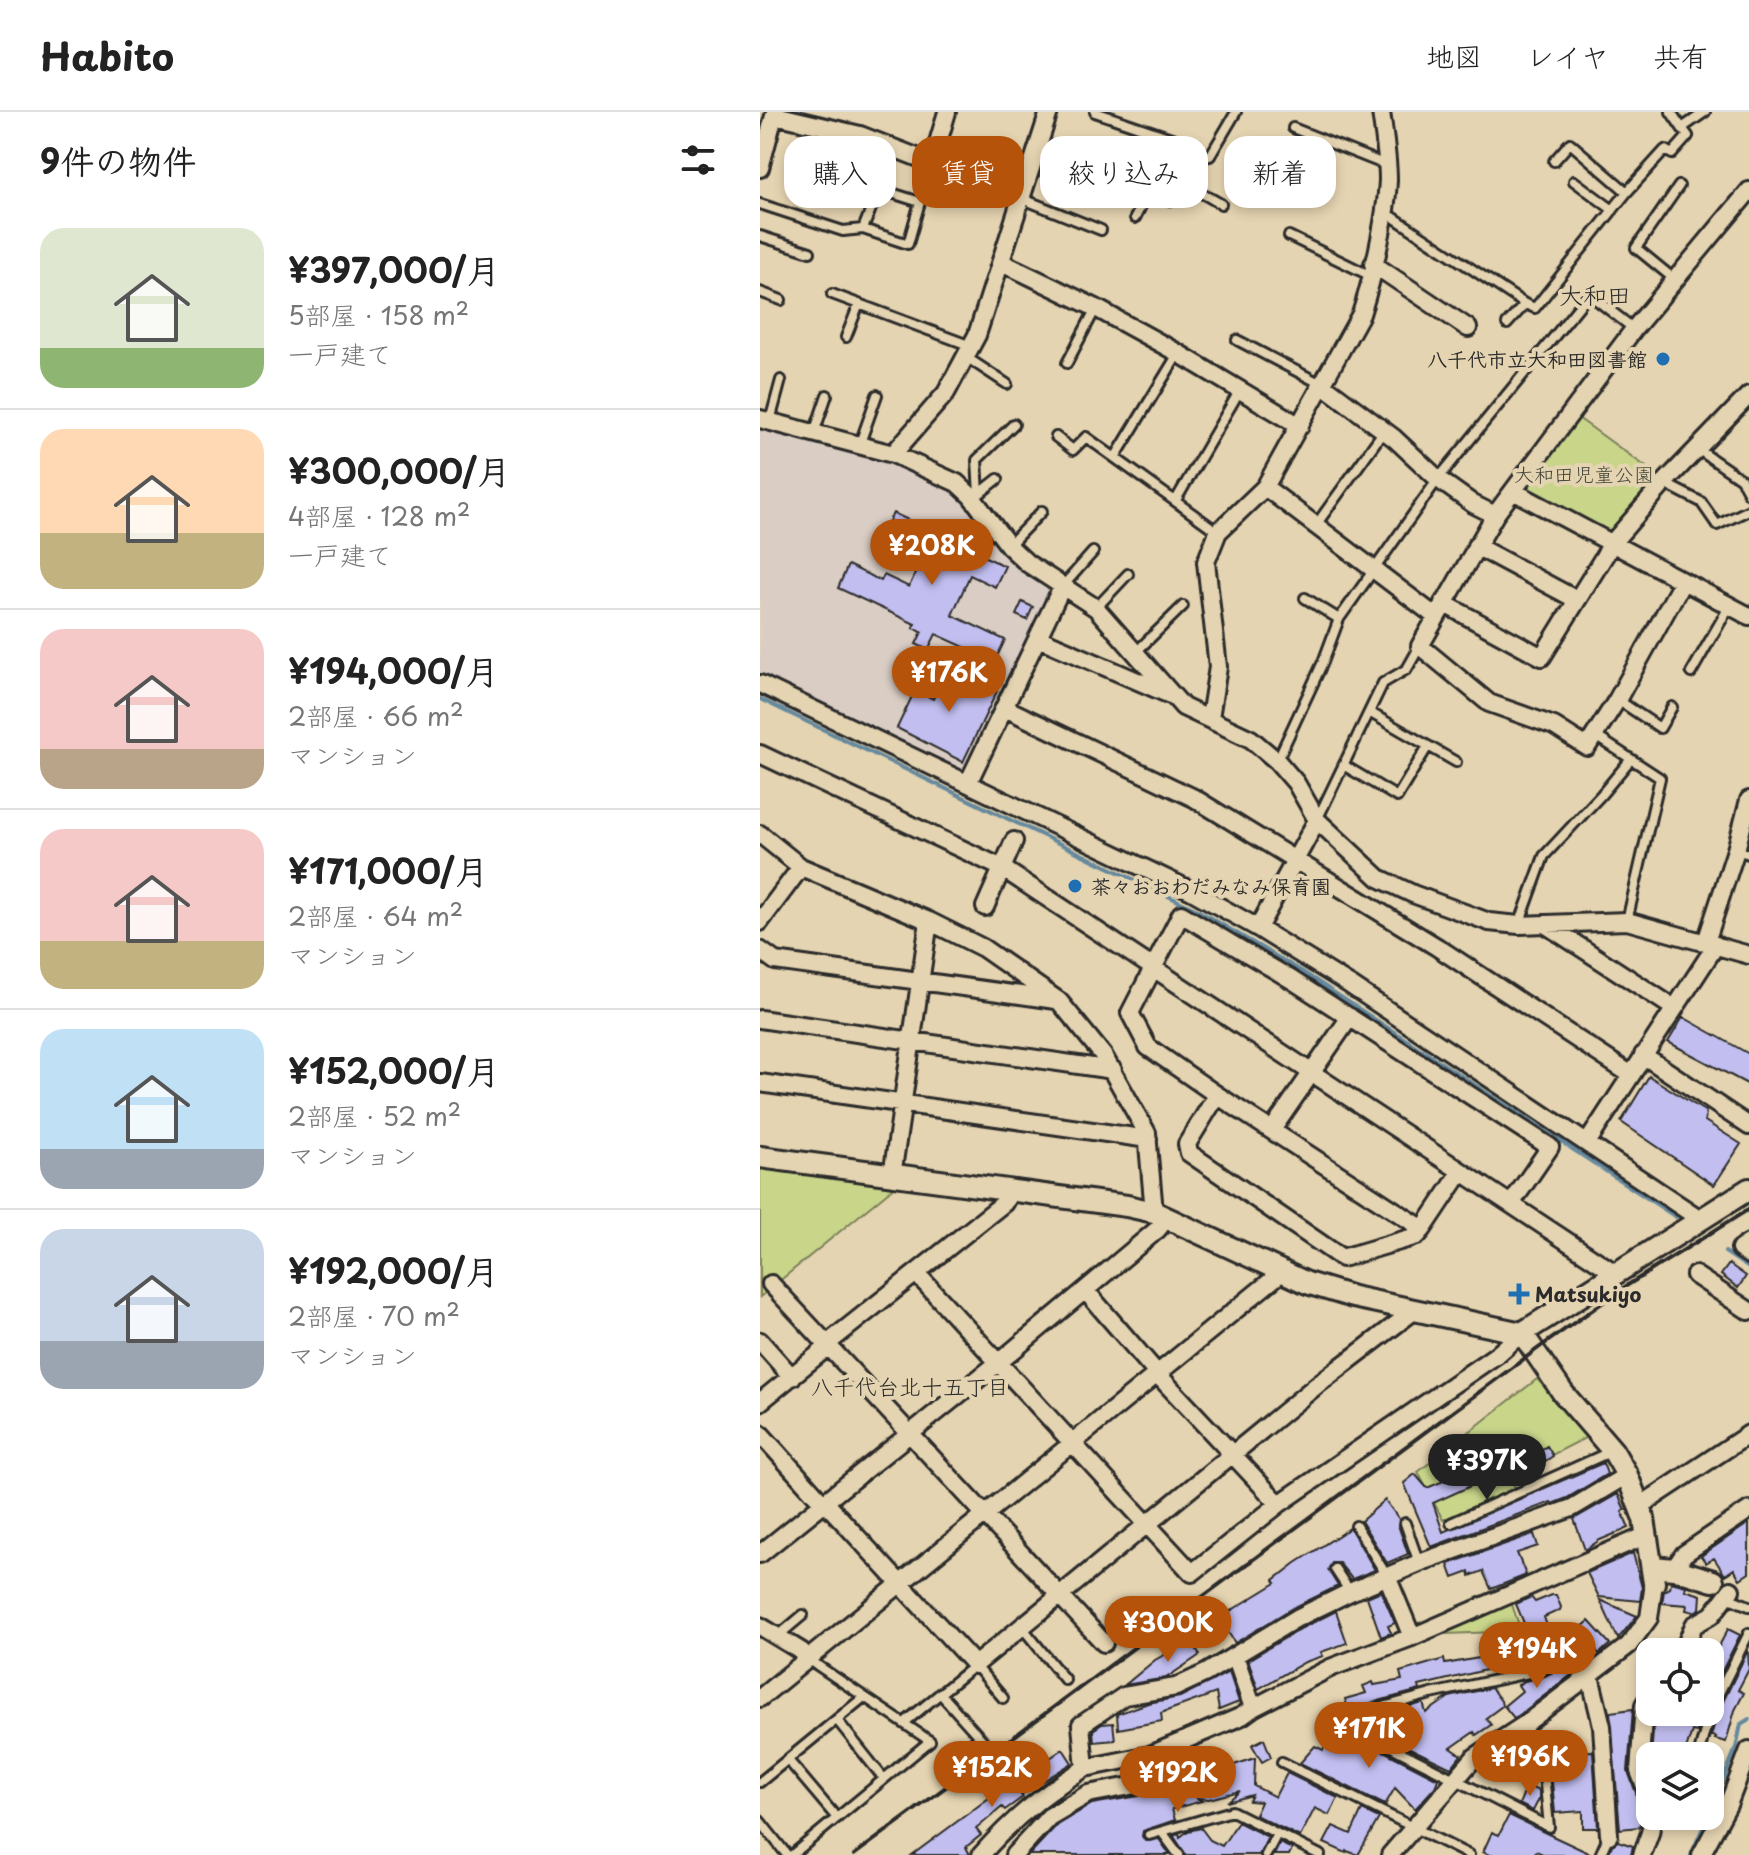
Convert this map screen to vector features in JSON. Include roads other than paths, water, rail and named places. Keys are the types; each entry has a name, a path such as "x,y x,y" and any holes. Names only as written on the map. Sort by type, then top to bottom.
{"street":[{"path":"760,168 765,136 775,114 860,135 932,163 947,112"},
{"path":"1024,196 1049,112"},
{"path":"1210,718 1218,667 1206,562 1218,532 1265,487 1361,314 1383,210 1387,165 1381,112"},
{"path":"1683,581 1617,700 1587,747 1554,726 1489,703 1420,646 1495,515 1634,329 1749,191"},
{"path":"893,454 946,393 969,352 1020,208"},
{"path":"1003,263 1096,308 1178,353 1300,426"},
{"path":"1372,270 1468,328"},
{"path":"1323,385 1394,438 1438,479 1473,504 1495,515"},
{"path":"1265,487 1373,569 1439,610 1542,657 1613,542 1664,483 1749,395"},
{"path":"765,421 893,454 957,483 976,496 1009,546 1027,563 1096,608 1183,707 1251,739 1277,761 1296,783 1317,820 1379,878 1489,922 1519,925 1627,921 1749,955"},
{"path":"1513,491 1749,616"},
{"path":"1476,546 1577,600"},
{"path":"968,783 1062,587"},
{"path":"1038,638 1175,697"},
{"path":"760,684 1190,890 1258,928 1350,985 1700,1219"},
{"path":"1005,708 1194,798 1437,947 1630,1074"},
{"path":"760,754 1002,868 1615,1273"},
{"path":"1587,1143 1674,1008 1711,943 1743,852 1749,800"},
{"path":"1258,928 1317,820"},
{"path":"760,834 801,867 929,921 983,948 1059,1001 1089,1034 1113,1070 1148,1139 1161,1215 1158,1229 998,1363 760,1554"},
{"path":"985,907 1014,841"},
{"path":"760,922 801,867"},
{"path":"1423,1229 1148,1047 1130,1013 1181,914 1292,980 1550,1147 1511,1204"},
{"path":"892,1176 929,921"},
{"path":"1545,924 1674,1008"},
{"path":"760,950 775,961 1059,1001"},
{"path":"1272,1130 1350,1017"},
{"path":"760,1019 1113,1070"},
{"path":"1643,1055 1749,1126"},
{"path":"760,1083 1148,1139"},
{"path":"1217,1095 1187,1144 1189,1153 1342,1258 1417,1236 1461,1172"},
{"path":"760,1157 1127,1206 1161,1215 1282,1272 1353,1297 1522,1333 1563,1393 1613,1451 1627,1475 1640,1506 1647,1535 1654,1575 1651,1610 1641,1632 1629,1645 1524,1725 1475,1757 1390,1855"},
{"path":"916,1273 1192,1573 1279,1504 1499,1353 1522,1333 1749,1189"},
{"path":"760,1402 1004,1203 1010,1192"},
{"path":"1749,1243 1740,1249 1749,1255"},
{"path":"760,1698 1282,1272"},
{"path":"1695,1275 1749,1311"},
{"path":"771,1284 1104,1643"},
{"path":"1085,1290 1279,1504"},
{"path":"760,1433 975,1665 1415,1310"},
{"path":"760,1341 792,1377"},
{"path":"1640,1506 1749,1434"},
{"path":"1085,1768 1081,1725 1124,1696 1176,1687 1297,1618 1350,1592 1419,1563 1572,1508 1627,1475"},
{"path":"1674,1569 1684,1554 1749,1510"},
{"path":"981,1855 1051,1789 1085,1768 1150,1755 1242,1716 1330,1668 1412,1637 1647,1535"},
{"path":"1654,1575 1674,1569 1730,1589 1712,1615 1694,1625 1689,1638"},
{"path":"1387,1576 1412,1637"},
{"path":"760,1626 808,1658"},
{"path":"1235,1656 1253,1708"},
{"path":"1590,1676 1602,1726 1609,1835"},
{"path":"1701,1855 1728,1805 1749,1750"},
{"path":"1018,1853 1049,1817 1088,1794 1136,1785"},
{"path":"1642,1855 1651,1830"}],"lane":[{"path":"1095,112 1165,136"},
{"path":"1208,156 1235,112"},
{"path":"1383,210 1535,308 1627,192 1665,150 1672,154 1688,136 1671,112"},
{"path":"1682,128 1705,112"},
{"path":"1293,128 1387,165"},
{"path":"1554,161 1570,143 1627,192"},
{"path":"1574,181 1613,210"},
{"path":"1674,279 1636,248 1679,186"},
{"path":"760,204 843,231 863,229 908,244 920,202 879,189 863,229"},
{"path":"1208,197 1221,204"},
{"path":"1024,199 1101,230"},
{"path":"1135,218 1140,208"},
{"path":"760,236 810,252"},
{"path":"1289,236 1372,270"},
{"path":"760,292 781,300"},
{"path":"832,294 969,352 1007,384"},
{"path":"1277,761 1323,662 1339,619 1438,479 1589,294 1634,329"},
{"path":"846,337 859,304"},
{"path":"1507,324 1525,304"},
{"path":"1067,363 1096,308"},
{"path":"1237,340 1323,385"},
{"path":"1116,456 1178,353"},
{"path":"765,421 781,380"},
{"path":"1176,500 1240,390"},
{"path":"814,434 827,395"},
{"path":"858,446 877,395"},
{"path":"976,496 977,460 1014,424"},
{"path":"1316,525 1383,432"},
{"path":"1056,437 1073,450 1086,437 1218,532"},
{"path":"1699,450 1741,479 1749,494"},
{"path":"976,496 998,479"},
{"path":"1664,483 1701,502 1717,525 1749,510"},
{"path":"1009,546 1042,511"},
{"path":"1062,587 1093,552"},
{"path":"1096,608 1128,574"},
{"path":"1305,598 1339,619"},
{"path":"1136,652 1183,606"},
{"path":"1691,673 1729,607"},
{"path":"1317,820 1383,683 1407,669 1420,646"},
{"path":"1617,700 1660,728 1672,707"},
{"path":"1369,712 1456,762"},
{"path":"1596,736 1660,778 1627,921"},
{"path":"1345,766 1397,797 1428,746"},
{"path":"1519,925 1544,856 1631,759"},
{"path":"1451,1523 1613,1451"},
{"path":"1405,1523 1419,1563"},
{"path":"1356,1526 1387,1576"},
{"path":"1335,1569 1350,1592"},
{"path":"1730,1589 1749,1606"},
{"path":"778,1636 803,1615"},
{"path":"1022,1627 1065,1680"},
{"path":"1702,1742 1711,1709 1749,1633"},
{"path":"1524,1725 1542,1752 1549,1827 1342,1722 1350,1716 1431,1694 1542,1670 1570,1655 1590,1676"},
{"path":"760,1821 790,1855 930,1741 808,1658"},
{"path":"904,1723 975,1665 1003,1698"},
{"path":"940,1693 983,1741"},
{"path":"760,1782 864,1697"},
{"path":"837,1720 884,1779"},
{"path":"788,1760 837,1818"},
{"path":"1282,1762 1469,1855"},
{"path":"1149,1835 1232,1811 1320,1855"},
{"path":"1162,1832 1179,1855"},
{"path":"1266,1855 1277,1834"},
{"path":"1600,1855 1609,1835"}],"waterway":[{"path":"760,699 1197,910 1301,971 1676,1217"},
{"path":"1725,1252 1749,1268"},
{"path":"1724,1778 1736,1748 1741,1724 1749,1719"},
{"path":"1691,1855 1702,1830"}],"railway":[{"path":"854,1855 1540,1347 1623,1288 1749,1209"}],"place":[{"name":"八千代市立大和田図書館","path":"1663,359"},
{"name":"茶々おおわだみなみ保育園","path":"1075,886"},
{"name":"Matsukiyo","path":"1519,1294"}],"district":[{"name":"大和田","path":"1595,294"},
{"name":"八千代台北十五丁目","path":"910,1385"}],"park label":[{"name":"大和田児童公園","path":"1584,474"}]}
